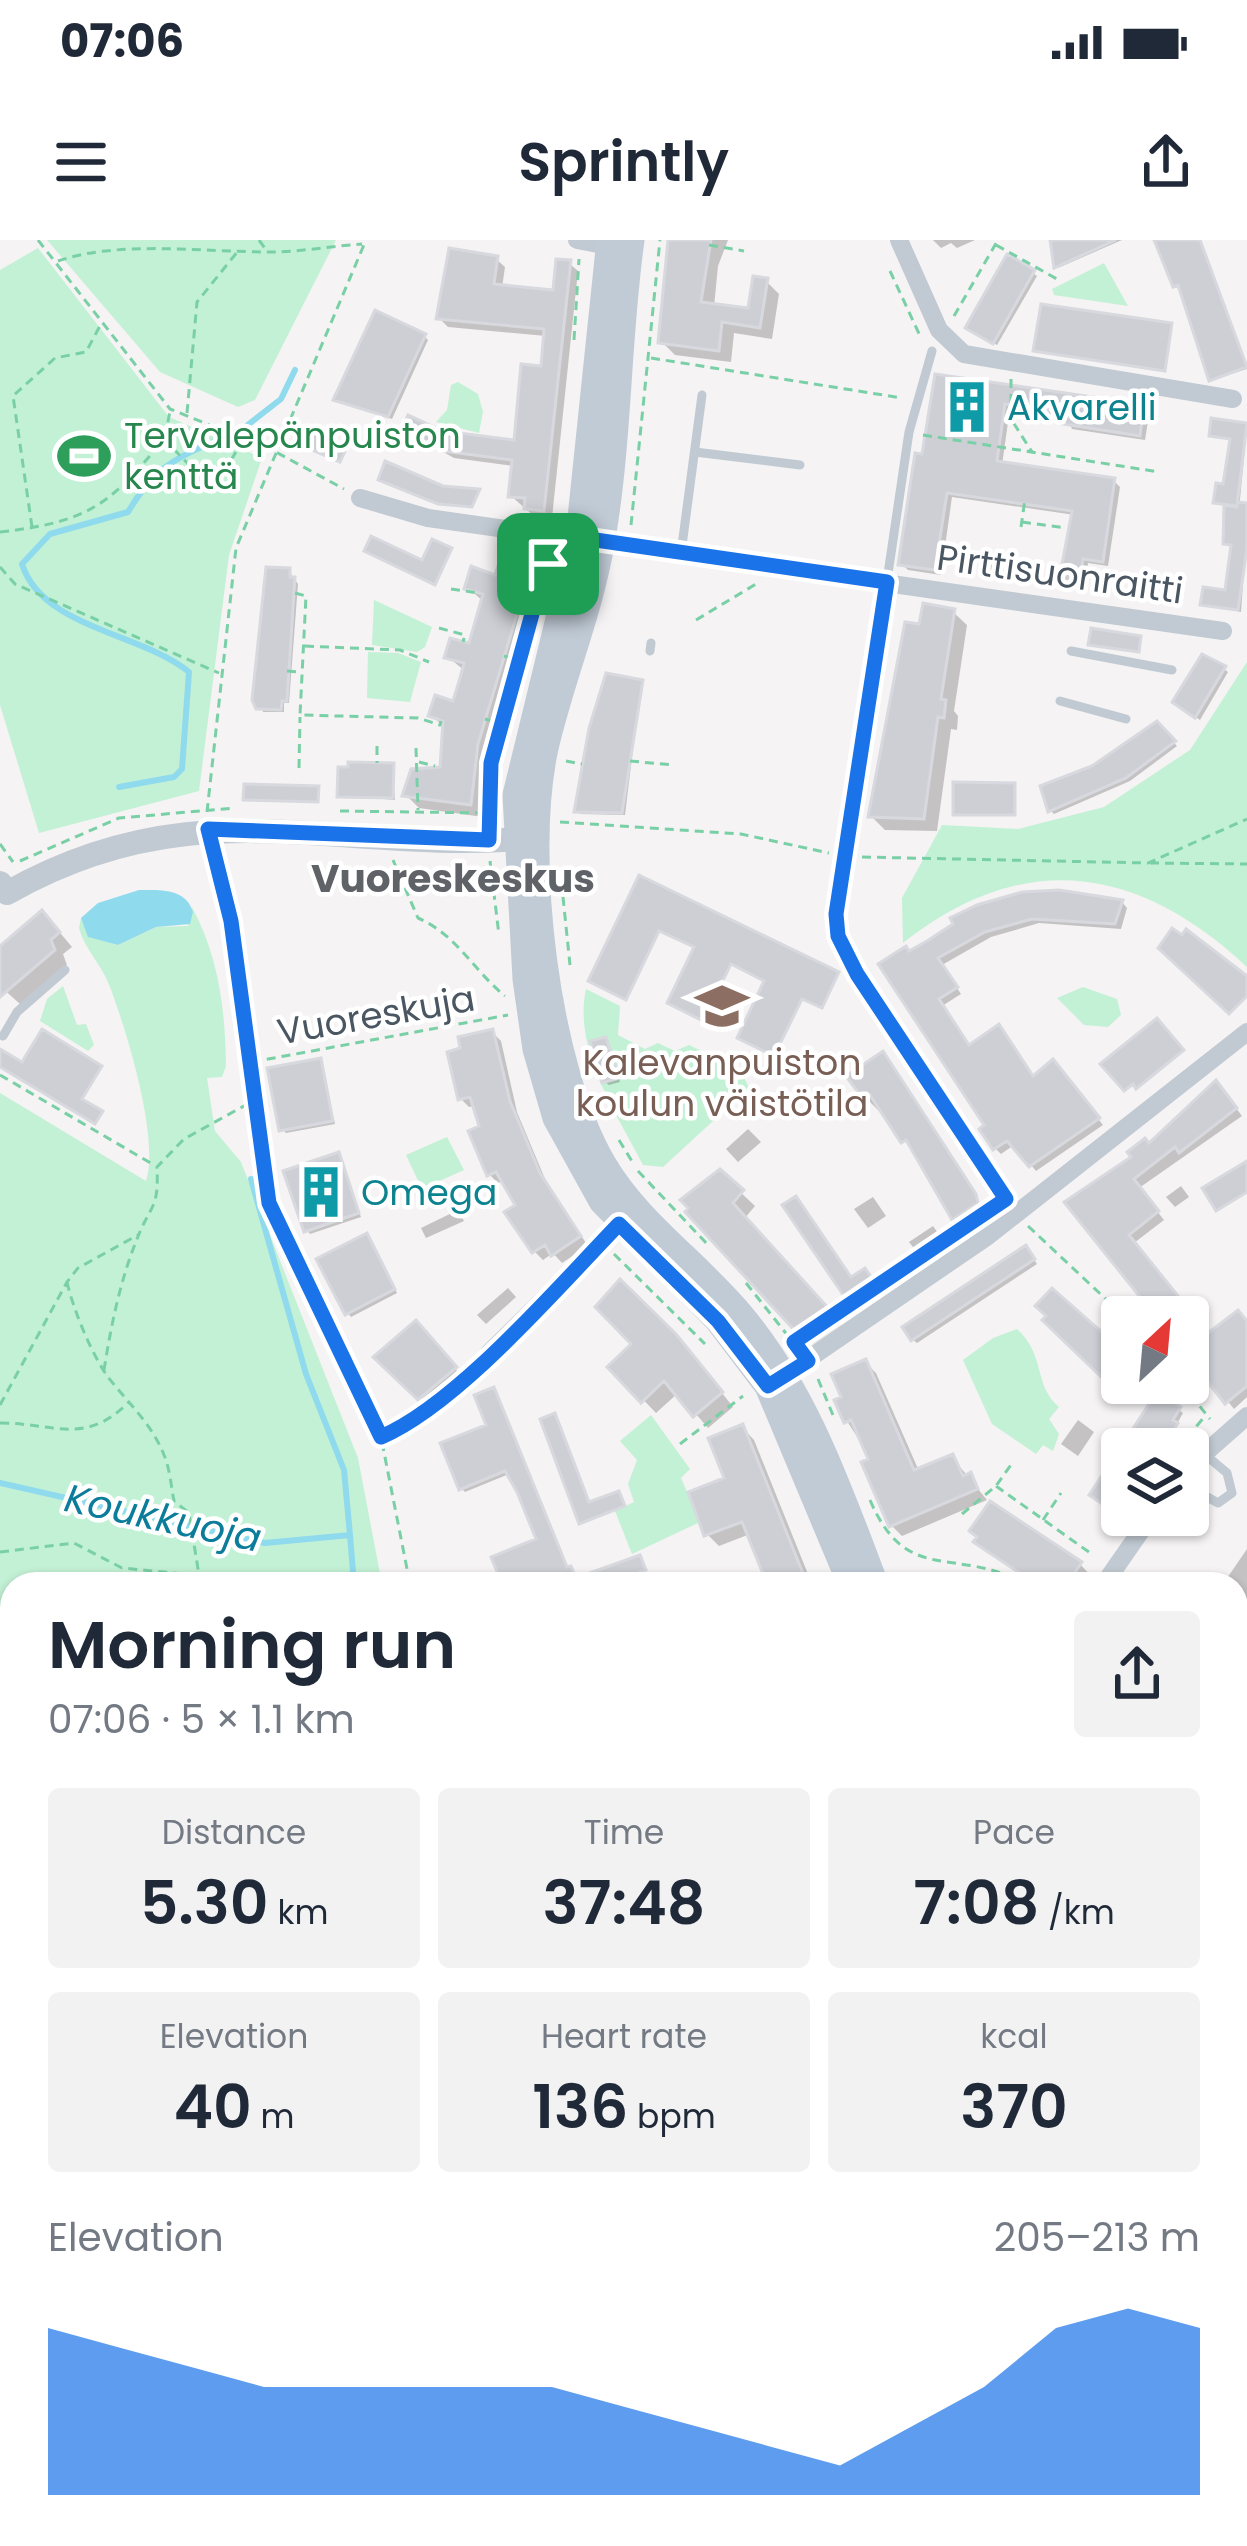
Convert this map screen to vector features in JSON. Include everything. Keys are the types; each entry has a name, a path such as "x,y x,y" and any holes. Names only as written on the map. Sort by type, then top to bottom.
{"main road":[{"path":"606,243 603,540 524,838 551,1011 564,1075 603,1165 618,1226 739,1313 869,1572"},
{"path":"772,1385 846,1572"}],"street":[{"path":"899,240 938,343 972,358 1012,366 1233,399"},
{"name":"Pirttisuonraitti","path":"360,498 428,518 1223,631"},
{"path":"5,885 110,846 207,818 524,838"},
{"path":"772,1385 988,1236 1247,1032"},
{"path":"489,1353 618,1226"},
{"path":"1209,1446 1247,1416"},
{"path":"1112,1572 1137,1536"}],"lane":[{"path":"846,857 909,433 938,343"},
{"path":"681,553 702,395"},
{"path":"694,452 800,465"},
{"path":"1071,651 1172,670"},
{"path":"1060,701 1126,719"},
{"path":"3,1036 17,1012 65,970"},
{"path":"1209,1458 1227,1473 1232,1493 1219,1503 1209,1498"}],"path":[{"path":"38,240 170,409 274,452 360,498"},
{"path":"57,262 100,240"},
{"path":"259,240 268,252"},
{"path":"603,540 648,357 660,240"},
{"path":"725,248 728,240"},
{"path":"94,245 268,252 365,242 236,548 207,818 231,921 269,1203 381,1437 408,1572"},
{"path":"885,260 911,327 938,343 997,242 1058,279"},
{"path":"574,351 606,243"},
{"path":"709,245 744,250"},
{"path":"187,416 197,302 238,249"},
{"path":"32,529 13,396 55,358 86,352 103,320"},
{"path":"648,357 916,400"},
{"path":"1012,366 1009,407 1032,452"},
{"path":"0,532 58,526 118,496 164,439 170,409"},
{"path":"909,433 1159,472"},
{"path":"164,439 182,461 211,476 224,472 244,439"},
{"path":"1025,499 1022,525 1066,528"},
{"path":"0,567 15,584 220,673"},
{"path":"499,936 524,838 491,768 543,583"},
{"path":"451,589 478,593"},
{"path":"696,620 741,592"},
{"path":"295,593 306,596 299,768"},
{"path":"523,596 538,602"},
{"path":"439,628 465,635 463,641"},
{"path":"303,646 400,650 429,662"},
{"path":"505,656 520,661"},
{"path":"287,671 302,672"},
{"path":"300,715 418,718 440,725 441,721"},
{"path":"485,719 502,724"},
{"path":"562,770 570,742"},
{"path":"377,746 377,763"},
{"path":"416,748 418,812"},
{"path":"565,761 583,764"},
{"path":"631,761 673,765"},
{"path":"417,762 435,766"},
{"path":"477,767 491,768"},
{"path":"1148,863 1247,819"},
{"path":"524,838 560,822 703,831 846,857 1247,865"},
{"path":"0,844 5,885"},
{"path":"846,857 836,914 838,936 857,974 1016,1215 1103,1296"},
{"path":"392,858 418,918 449,932 479,974 506,996"},
{"path":"561,884 571,973"},
{"path":"503,979 512,1026"},
{"name":"Vuoreskuja","path":"250,1063 511,1015"},
{"path":"0,1075 157,1167"},
{"path":"104,1372 112,1318 138,1234 158,1203 157,1167 184,1139 255,1100"},
{"path":"615,1132 656,1192 713,1250"},
{"path":"618,1226 712,1352"},
{"path":"0,1405 78,1268 138,1234"},
{"path":"680,1444 772,1385 794,1342 948,1238"},
{"path":"67,1282 75,1316 87,1331 104,1372 165,1457 174,1502 189,1513 199,1572"},
{"path":"746,1283 794,1342"},
{"path":"381,1437 437,1402 489,1353"},
{"path":"736,1382 772,1385 840,1431"},
{"path":"0,1423 70,1431 106,1425 129,1401"},
{"path":"1197,1404 1222,1435"},
{"path":"1195,1428 1206,1415"},
{"path":"962,1514 996,1486 1013,1462"},
{"path":"996,1486 1094,1555"},
{"path":"867,1492 884,1534 908,1553 992,1572"},
{"path":"1042,1520 1061,1493"},
{"path":"0,1552 74,1543 122,1568 166,1572"}],"green space":[{"path":"47,240 336,240 255,400 238,407 160,372"},
{"path":"38,248 169,417 262,458 229,555 199,791 39,833 0,705 0,270"},
{"path":"1104,263 1128,306 1054,295 1052,289"},
{"path":"458,382 478,394 483,412 479,433 436,422 447,410 451,385"},
{"path":"374,600 432,627 425,647 417,652 372,645"},
{"path":"368,652 398,653 421,662 410,702 367,698"},
{"path":"1247,662 1247,967 1164,907 1122,890 1079,881 1036,882 992,892 948,913 903,943 902,898 942,825 1018,829 1104,807 1190,750"},
{"path":"192,907 219,984 226,1066 222,1077 207,1078 215,1131 241,1162 358,1458 380,1572 0,1572 0,1093 146,1181 149,1139 132,1056 110,987 79,928 81,918 89,937 118,945 156,927 188,926"},
{"path":"63,986 77,1025 86,1024 94,1045 88,1051 40,1021 47,999"},
{"path":"1083,987 1117,999 1121,1015 1108,1027 1084,1025 1057,998"},
{"path":"586,989 620,1006 618,1035 645,1049 658,1043 675,1051 689,1045 741,1070 749,1088 663,1167 643,1165 600,1080 586,1035"},
{"path":"447,1137 464,1170 422,1189 406,1155"},
{"path":"1017,1329 1032,1349 1046,1389 1059,1407 1049,1419 1059,1434 1053,1451 1043,1445 1036,1454 992,1424 963,1360 993,1338"},
{"path":"651,1415 690,1469 681,1478 700,1522 632,1554 615,1511 634,1502 628,1484 637,1460 620,1441"}],"water":[{"path":"139,890 185,898 193,912 190,924 156,927 118,945 88,937 81,918 98,903"}],"building":[{"path":"668,240 711,240 701,302 748,308 753,276 768,278 760,328 722,322 719,351 658,343"},
{"path":"1050,240 1116,240 1054,268"},
{"path":"1154,240 1200,240 1247,367 1209,381 1178,285 1173,287"},
{"path":"449,248 498,256 494,284 553,290 556,259 571,260 544,511 524,509 525,498 508,497 512,460 443,451 401,430 408,415 443,431 514,440 521,364 541,366 544,329 436,319"},
{"path":"1007,254 1035,270 993,344 965,328"},
{"path":"1041,304 1172,323 1165,371 1033,351"},
{"path":"375,310 426,334 388,417 333,400"},
{"path":"935,374 1127,402 1126,409 1143,412 1140,436 1063,424 1064,413 1005,404 997,461 1115,478 1103,562 1083,559 1078,589 1058,586 1072,511 947,493 935,570 898,565 915,453 922,454"},
{"path":"1211,418 1247,423 1237,506 1213,503 1216,483 1223,484 1230,439 1209,436"},
{"path":"304,427 347,447 340,462 296,443"},
{"path":"385,461 443,486 480,489 472,507 438,504 378,480"},
{"path":"1238,502 1247,503 1247,548 1238,610 1200,605 1203,587 1225,590 1231,545 1223,544 1224,505 1237,507"},
{"path":"371,536 422,560 432,539 452,548 435,585 364,551"},
{"path":"499,563 530,571 478,744 471,805 402,796 411,769 440,767 443,721 428,716 435,695 453,701 460,678 464,663 444,658 450,638 469,643 483,594 464,589 471,566 495,575"},
{"path":"266,567 290,568 290,577 295,577 287,701 282,701 281,710 256,709 252,700"},
{"path":"923,603 955,609 941,699 946,700 944,718 938,717 924,819 868,817 905,622 919,624"},
{"path":"1091,628 1141,636 1139,652 1088,645"},
{"path":"1202,654 1226,666 1195,718 1172,702"},
{"path":"606,673 643,680 622,813 574,812 589,728"},
{"path":"1157,721 1176,741 1126,778 1048,812 1040,786 1092,766"},
{"path":"348,762 394,763 393,798 337,797 338,767 348,767"},
{"path":"953,782 1015,783 1015,815 953,815"},
{"path":"244,784 319,786 318,802 243,800"},
{"path":"639,875 839,972 822,1008 802,999 774,1056 737,1038 764,981 731,964 703,1021 667,1003 694,947 659,931 626,1000 588,981"},
{"path":"1059,890 1123,900 1115,924 1032,919 985,932 938,958 958,987 939,999 969,1045 999,1024 1033,1076 1053,1059 1100,1118 1029,1167 1007,1141 993,1150 979,1129 984,1125 878,964 906,946 909,951 927,941 953,924 950,918 977,905 1022,892"},
{"path":"42,910 60,932 51,940 55,950 0,997 0,946"},
{"path":"1172,928 1182,935 1186,929 1247,976 1247,996 1229,1014 1158,948"},
{"path":"1157,1018 1184,1050 1136,1089 1133,1084 1124,1091 1100,1064"},
{"path":"42,1029 102,1066 82,1099 103,1111 95,1124 0,1067 0,1049 22,1062"},
{"path":"493,1029 510,1101 540,1173 581,1236 551,1256 545,1245 532,1253 504,1212 515,1205 496,1172 487,1176 468,1131 479,1126 470,1097 458,1100 447,1052 460,1048 458,1037"},
{"path":"606,1037 619,1078 602,1083 590,1041"},
{"path":"883,1051 976,1194 978,1203 952,1220 906,1140 901,1143 870,1095 863,1099 846,1076"},
{"name":"Omega","path":"321,1058 333,1121 279,1131 267,1068"},
{"path":"1216,1080 1237,1108 1179,1153 1175,1147 1134,1179 1159,1211 1129,1235 1178,1296 1139,1296 1064,1202 1131,1157 1127,1152 1145,1138 1149,1143"},
{"name":"Omega","path":"339,1152 359,1213 304,1232 283,1171"},
{"path":"1247,1161 1247,1192 1216,1211 1202,1188"},
{"path":"720,1169 744,1190 733,1203 830,1310 797,1333 685,1212 688,1208 680,1200"},
{"path":"796,1196 851,1277 865,1268 874,1281 846,1299 782,1205"},
{"path":"367,1233 395,1289 345,1315 316,1259"},
{"path":"1026,1245 1035,1259 911,1341 902,1327"},
{"path":"620,1279 676,1334 723,1392 693,1417 664,1381 641,1403 607,1367 631,1344 595,1307"},
{"path":"1052,1288 1101,1331 1101,1377 1042,1320 1046,1316 1035,1306"},
{"path":"1238,1310 1247,1321 1247,1386 1225,1404 1209,1384 1209,1332"},
{"path":"416,1320 457,1367 418,1400 373,1357"},
{"path":"866,1359 914,1470 953,1454 963,1476 971,1472 978,1489 889,1527 861,1462 868,1459 851,1420 844,1423 834,1400 841,1397 831,1374"},
{"path":"494,1387 567,1567 574,1572 497,1572 491,1557 536,1539 505,1471 459,1490 440,1443 486,1425 474,1395"},
{"path":"1149,1404 1181,1407 1173,1420 1178,1423 1175,1428 1133,1428"},
{"path":"555,1413 589,1502 619,1491 625,1506 579,1524 540,1419"},
{"path":"743,1424 802,1572 762,1572 742,1522 704,1536 688,1492 724,1478 708,1438"},
{"path":"1101,1477 1101,1503 1089,1495"},
{"path":"990,1501 1082,1562 1075,1572 1018,1572 973,1542 977,1537 969,1531"},
{"path":"640,1555 646,1570 641,1572 593,1572"}],"waterway":[{"path":"245,427 281,399 295,370"},
{"path":"119,787 174,777 182,769 189,672 71,616 33,585 22,564 50,534 128,512 165,468 216,441"},
{"path":"251,1179 306,1374 344,1470 350,1535"},
{"name":"Koukkuoja","path":"0,1483 265,1543 350,1535 353,1572"}],"place":[{"name":"Akvarelli","path":"967,407"},
{"name":"Tervalepänpuiston kenttä","path":"84,456"},
{"name":"Kalevanpuiston koulun väistötila","path":"722,1006"},
{"name":"Omega","path":"321,1192"}],"district":[{"name":"Vuoreskeskus","path":"453,878"}],"route":[{"path":"554,534 887,582 836,914 838,936 857,974 1006,1199 794,1342 808,1361 768,1386 718,1321 619,1224 467,1379 407,1425 381,1437 269,1203 231,921 208,829 489,840 491,763 548,564 554,534"}]}
